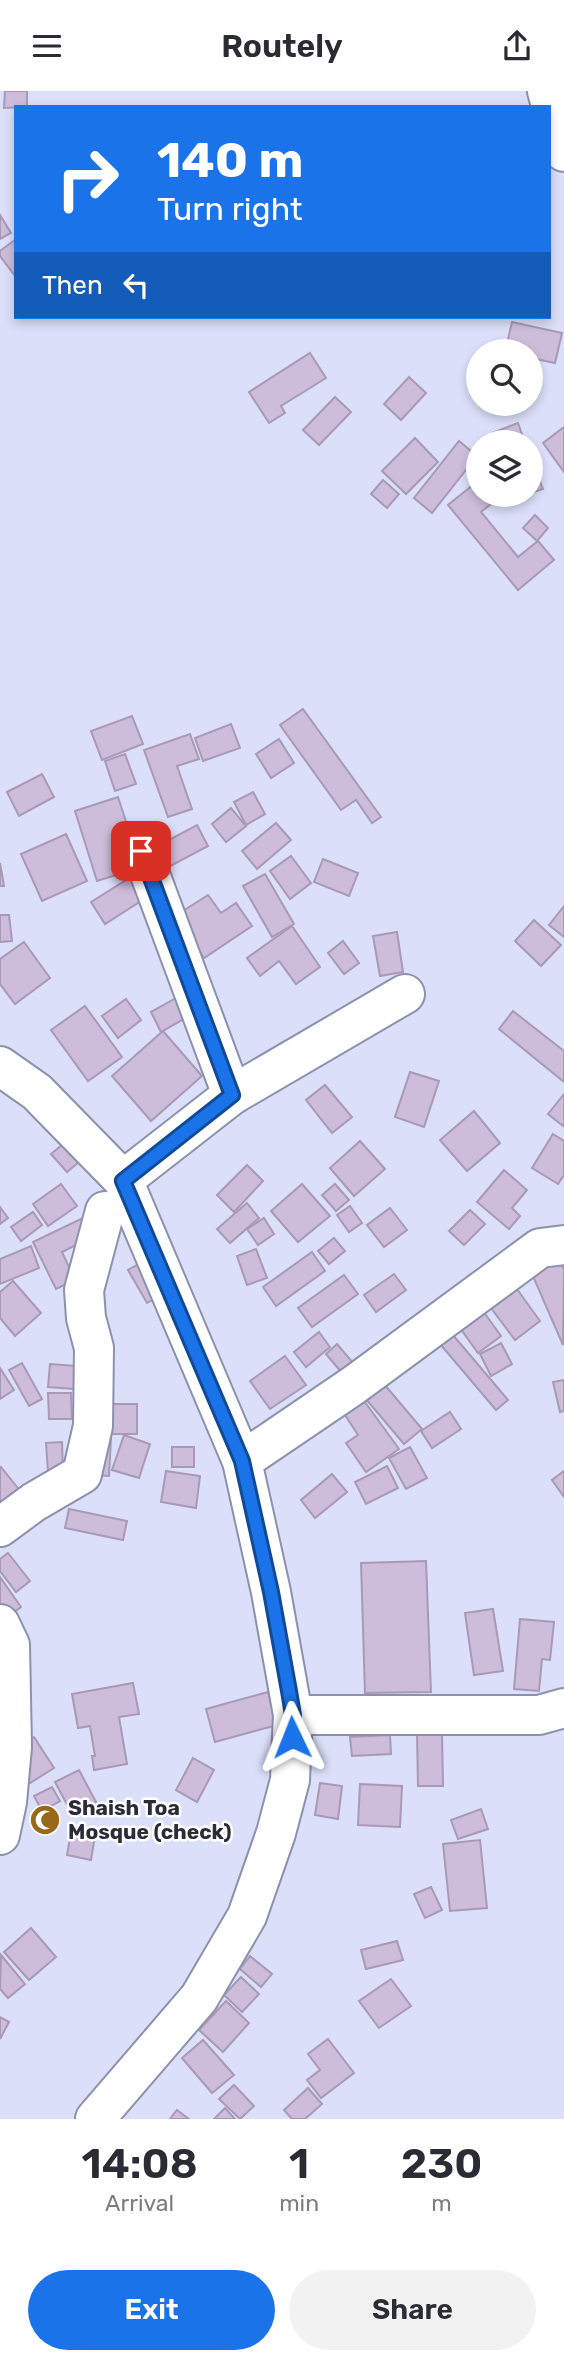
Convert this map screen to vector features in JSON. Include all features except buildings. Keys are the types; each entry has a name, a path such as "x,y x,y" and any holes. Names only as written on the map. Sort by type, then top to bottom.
{"street":[{"path":"551,105 564,152"},
{"path":"141,851 232,1095"},
{"path":"0,1527 34,1502 82,1474 93,1426 94,1348 86,1318 85,1290 114,1196 232,1095 405,994"},
{"path":"0,1066 37,1092 114,1196 242,1461 271,1592 293,1715 290,1780 276,1833 247,1916 199,1998 95,2119"},
{"path":"242,1461 354,1385 540,1248 564,1245"},
{"path":"0,1624 10,1645 7,1802 0,1835"},
{"path":"293,1715 540,1715 564,1708"}],"place":[{"name":"Shaish Toa Mosque (check)","path":"45,1820"}],"route":[{"path":"141,851 232,1095 123,1181 242,1461 271,1592 289,1691 293,1715 292,1737"}]}
